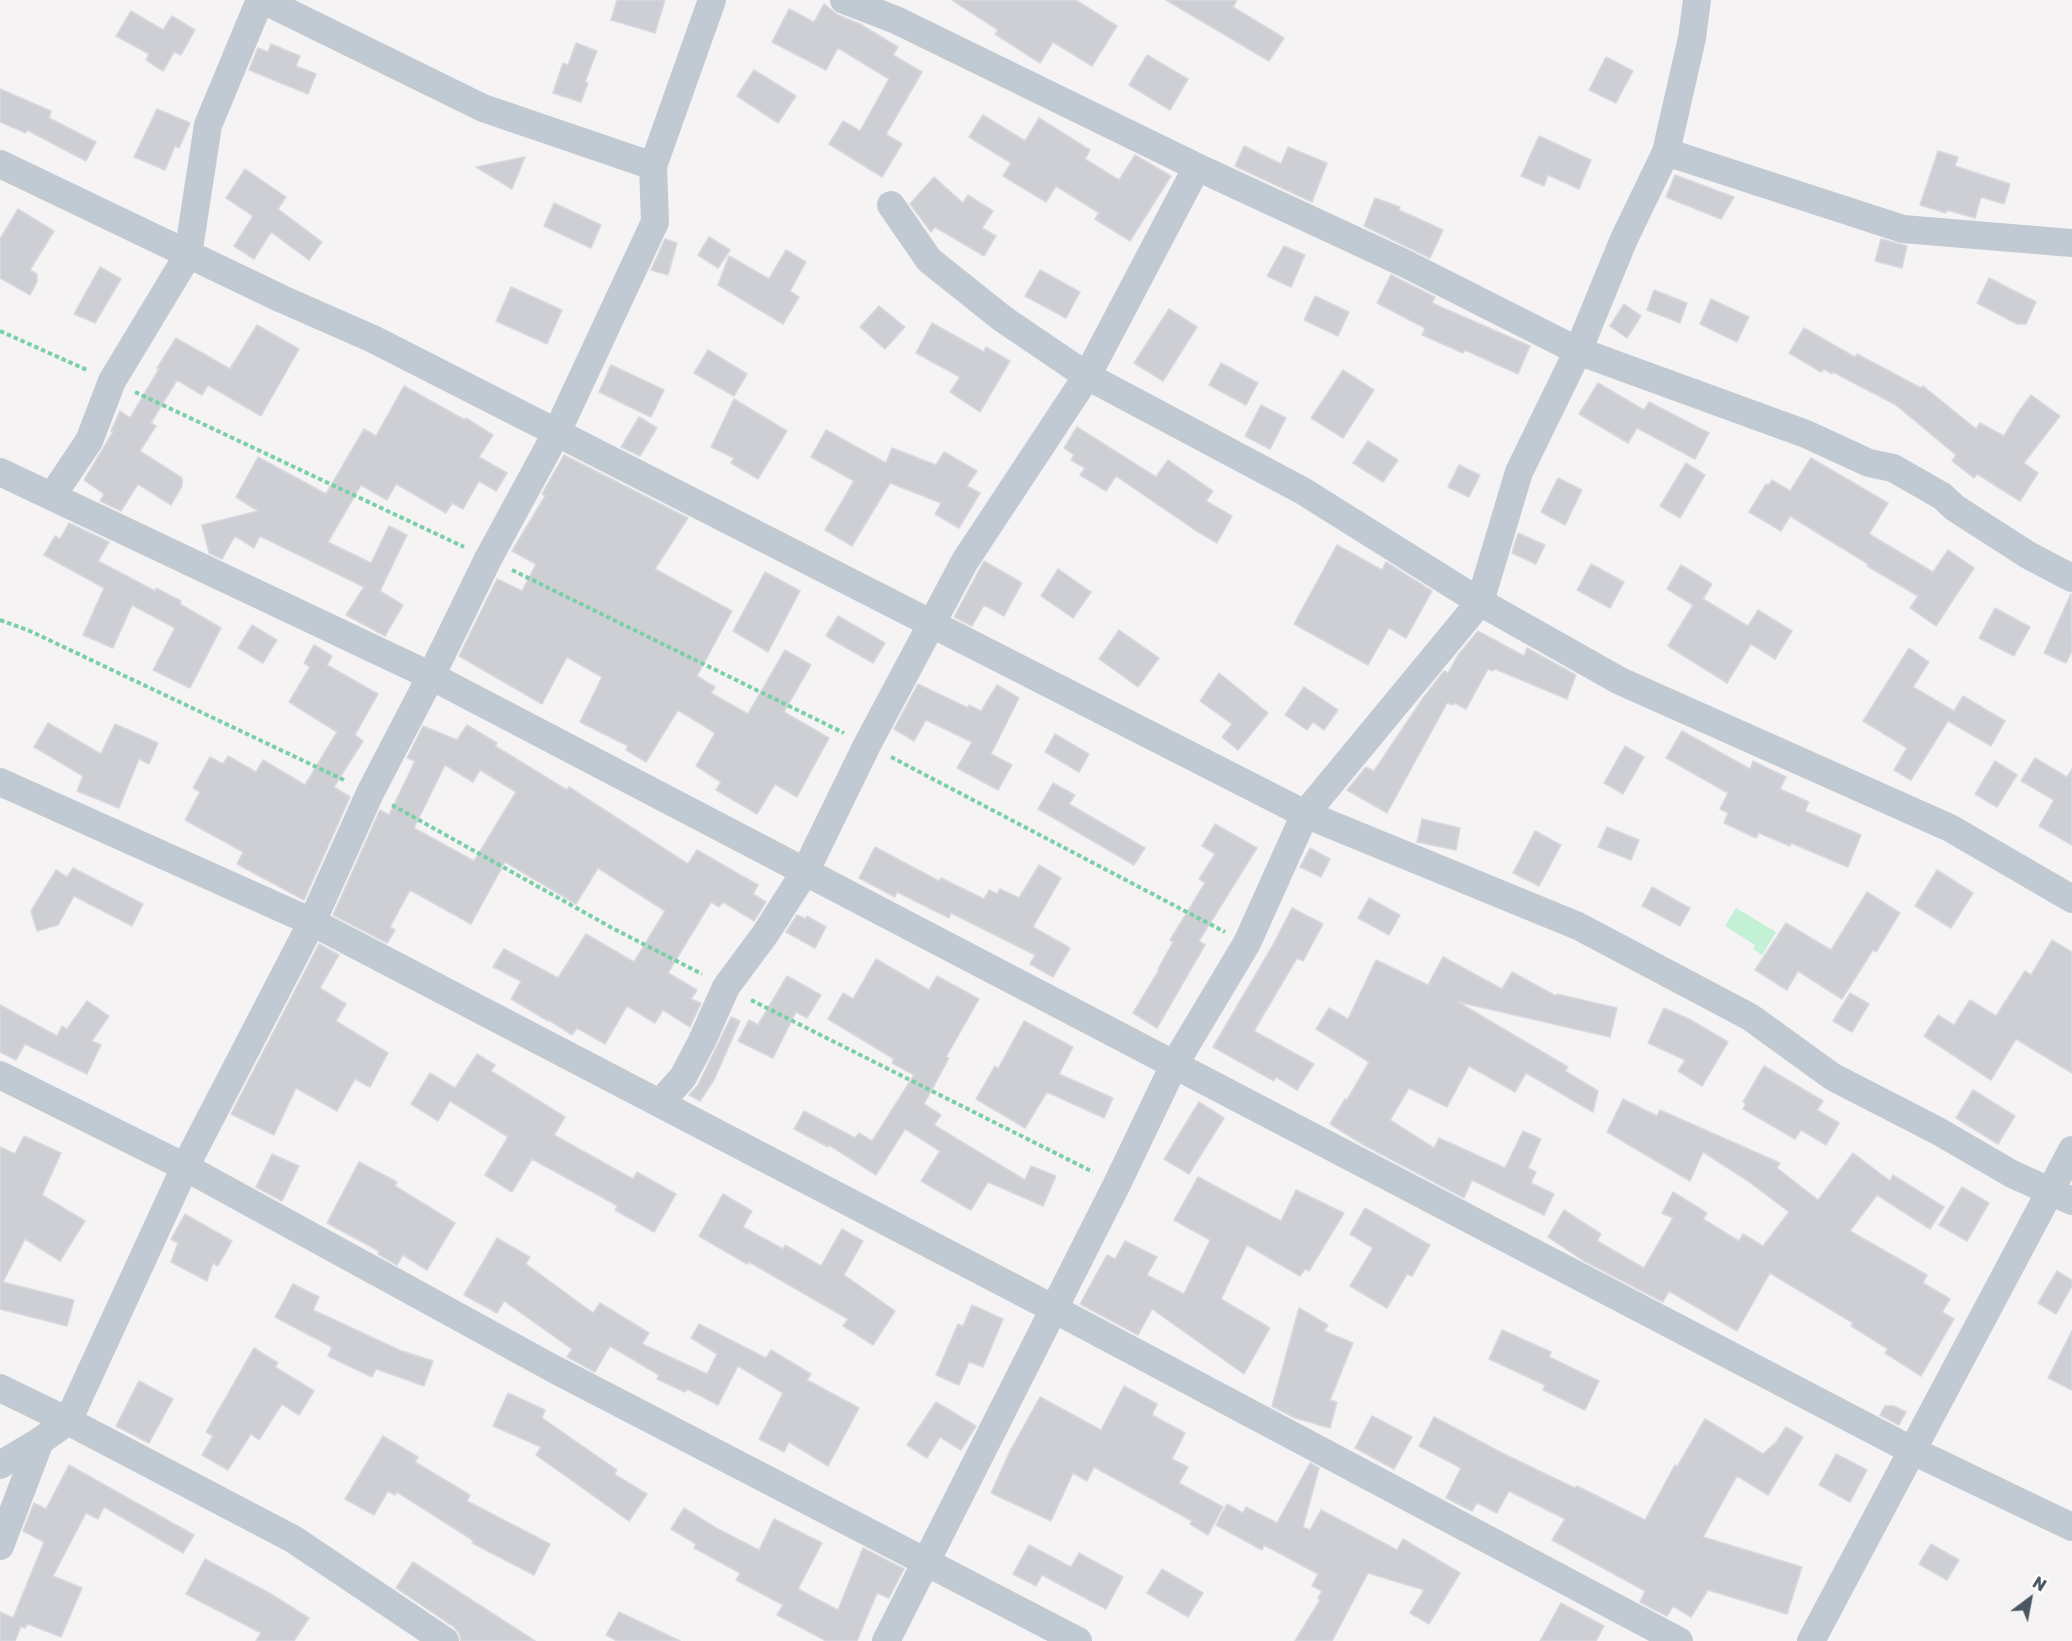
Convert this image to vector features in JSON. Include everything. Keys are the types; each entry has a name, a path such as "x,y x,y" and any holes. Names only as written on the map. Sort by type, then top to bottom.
{"street":[{"path":"52,496 89,441 112,381 188,255 208,125 262,0 483,108 652,166"},
{"path":"0,1465 68,1421 186,1167 312,922 370,793 488,559 557,432 655,222 652,166 712,0"},
{"path":"844,0 896,20 1197,167 1404,263 1578,351 1806,434 1869,464 1893,468 1942,496 1955,508 2028,555 2072,578"},
{"path":"886,1641 1117,1184 1174,1065 1246,944 1305,814 1480,602 1519,472 1578,351 1624,239 1666,152 1692,38 1697,0"},
{"path":"1666,152 1903,229 2072,243"},
{"path":"0,164 188,255 373,339 1305,814 1578,926 1750,1017 1833,1077 1938,1131 2012,1174 2061,1196"},
{"path":"660,1103 682,1077 726,987 766,933 806,870 867,745 965,561 1088,376 1197,167"},
{"path":"891,205 928,260 1003,319 1088,376 1303,491 1480,602 1620,681 1950,828 2072,899"},
{"path":"0,472 431,675 1913,1451 2072,1527"},
{"path":"0,782 312,922 1054,1309 1678,1641"},
{"path":"0,1075 186,1167 552,1368 1078,1641"},
{"path":"1811,1641 1913,1451 2061,1196 2072,1150"},
{"path":"0,1388 68,1421 293,1539 445,1641"},
{"path":"0,1546 40,1441"}],"path":[{"path":"0,332 112,381 488,559 867,745 1246,944"},
{"path":"0,620 30,631 370,793 614,929 1117,1184"}],"green space":[{"path":"1736,908 1776,932 1762,955 1753,949 1755,945 1725,926"}],"building":[{"path":"617,0 665,0 655,33 611,20"},
{"path":"952,0 1076,0 1117,26 1092,66 1053,42 1040,63 995,34 998,30"},
{"path":"1166,0 1237,0 1233,7 1284,38 1269,61"},
{"path":"824,4 838,15 860,24 898,47 893,55 922,72 886,134 902,144 882,177 829,144 843,121 860,131 889,79 838,48 826,70 772,42 789,9 814,22"},
{"path":"131,11 163,30 172,16 195,30 181,55 174,52 163,71 146,60 149,54 116,36"},
{"path":"576,43 597,51 585,82 588,83 581,102 553,93 563,63 568,65"},
{"path":"271,44 300,56 296,66 316,74 308,94 249,70 258,48 268,52"},
{"path":"1147,55 1188,79 1170,110 1129,85"},
{"path":"1606,57 1633,71 1616,103 1589,90"},
{"path":"754,70 796,96 778,123 737,96"},
{"path":"0,89 51,111 49,118 96,142 86,161 27,130 26,133 0,122"},
{"path":"157,109 190,123 179,148 175,146 165,170 134,157"},
{"path":"983,115 1025,141 1039,118 1090,150 1085,159 1119,180 1135,155 1171,176 1130,241 1095,219 1099,213 1056,186 1046,202 1003,176 1011,163 969,137"},
{"path":"1539,136 1591,160 1579,189 1548,175 1544,186 1521,176"},
{"path":"1244,146 1281,164 1288,147 1327,163 1312,202 1235,166"},
{"path":"1938,151 1958,157 1955,166 2010,184 2004,204 1981,197 1975,218 1947,210 1946,213 1920,205"},
{"path":"525,157 512,189 476,167"},
{"path":"245,169 286,197 278,209 322,242 309,260 271,232 254,259 234,246 253,216 226,198"},
{"path":"1675,175 1734,197 1721,219 1666,197"},
{"path":"934,177 963,203 968,195 993,211 982,228 996,236 984,256 935,227 931,232 910,204"},
{"path":"1375,198 1400,207 1399,210 1443,230 1430,258 1364,226"},
{"path":"554,203 601,225 591,248 544,226"},
{"path":"18,209 54,231 30,270 37,274 37,282 30,295 0,278 0,239"},
{"path":"709,237 730,250 718,268 698,255"},
{"path":"665,239 677,243 668,275 651,270"},
{"path":"1881,239 1907,246 1902,268 1875,261"},
{"path":"1284,246 1305,255 1291,287 1267,276"},
{"path":"786,250 806,262 790,291 799,297 783,324 718,285 729,256 769,279"},
{"path":"100,267 121,279 95,323 74,314"},
{"path":"1040,270 1080,292 1066,318 1025,296"},
{"path":"1391,275 1435,297 1432,303 1530,346 1518,374 1465,350 1463,353 1422,335 1425,328 1377,303"},
{"path":"1989,278 2036,302 2026,324 2017,324 1977,303"},
{"path":"511,287 562,310 547,344 496,321"},
{"path":"1654,290 1687,303 1680,323 1647,310"},
{"path":"1315,296 1349,312 1338,336 1304,320"},
{"path":"1711,299 1749,317 1737,342 1700,324"},
{"path":"1624,304 1641,316 1627,338 1610,326"},
{"path":"879,306 905,327 885,349 860,327"},
{"path":"1169,309 1197,327 1163,381 1134,363"},
{"path":"932,323 984,352 986,347 1010,361 980,412 950,392 960,377 916,353"},
{"path":"257,325 299,349 261,416 208,385 202,395 177,380 151,423 156,426 140,451 182,478 182,486 171,505 138,484 121,511 100,501 104,494 84,480 113,432 111,431 120,411 130,418 176,338 230,369"},
{"path":"1804,328 1855,357 1857,354 1921,388 1923,386 1976,429 1980,423 2004,436 2031,395 2060,416 2024,463 2038,473 2020,501 1977,474 1974,478 1952,461 1956,455 1896,405 1833,372 1832,374 1824,369 1821,372 1789,353"},
{"path":"708,350 747,374 734,396 694,373"},
{"path":"1221,363 1258,383 1246,405 1209,385"},
{"path":"611,365 664,390 651,417 599,392"},
{"path":"1343,370 1374,390 1343,438 1311,418"},
{"path":"1598,383 1644,410 1649,402 1709,433 1695,459 1637,428 1628,443 1579,414"},
{"path":"404,386 465,420 466,418 493,435 479,457 507,473 496,491 479,481 463,509 452,503 446,513 396,484 387,500 361,485 328,542 371,563 389,526 407,535 380,591 403,605 385,636 346,615 364,587 260,536 254,548 235,536 222,559 209,553 202,525 258,511 236,497 258,457 326,494 364,429 376,436"},
{"path":"734,399 787,431 758,479 731,463 734,458 711,447"},
{"path":"1261,405 1286,418 1270,449 1245,436"},
{"path":"639,417 657,428 640,456 621,447"},
{"path":"1077,427 1156,477 1168,460 1213,491 1206,501 1232,516 1217,543 1116,476 1106,491 1080,475 1085,468 1071,460 1074,455 1064,448"},
{"path":"826,430 886,463 892,448 936,465 944,452 977,471 967,486 980,493 959,528 935,514 941,503 890,483 852,546 825,530 854,481 811,457"},
{"path":"1368,441 1398,460 1383,482 1353,463"},
{"path":"564,455 688,518 655,569 732,611 697,676 715,687 711,693 748,714 785,650 811,665 784,712 829,738 797,797 775,784 757,814 716,790 721,782 696,766 715,733 678,710 646,762 626,750 628,746 580,722 602,677 567,657 542,704 459,656 497,579 522,591 536,564 512,551 545,496 542,494"},
{"path":"1811,458 1888,503 1869,534 1933,572 1948,550 1974,568 1936,626 1910,608 1918,596 1790,516 1781,531 1749,512 1766,484 1769,485 1772,480 1790,491"},
{"path":"1686,463 1705,475 1680,518 1660,506"},
{"path":"1459,465 1480,475 1469,497 1448,487"},
{"path":"1558,478 1582,490 1565,525 1541,512"},
{"path":"69,523 109,542 98,561 155,591 156,588 181,601 180,604 221,628 190,688 153,670 175,628 132,605 113,648 83,635 104,588 44,555 55,536 60,539"},
{"path":"1518,533 1545,545 1536,564 1512,553"},
{"path":"1337,545 1382,570 1386,562 1432,591 1406,638 1389,628 1368,665 1294,624"},
{"path":"984,561 1022,583 1004,616 984,605 972,626 954,617"},
{"path":"1591,564 1624,582 1610,608 1577,590"},
{"path":"1681,565 1712,584 1703,599 1748,626 1758,610 1792,631 1775,659 1751,644 1727,683 1668,646 1693,605 1667,589"},
{"path":"1058,569 1091,592 1073,618 1041,596"},
{"path":"765,572 800,591 768,652 733,631"},
{"path":"2071,594 2072,651 2066,663 2044,653"},
{"path":"1995,608 2030,627 2014,656 1979,638"},
{"path":"838,616 885,643 873,663 826,636"},
{"path":"252,625 277,640 263,663 238,648"},
{"path":"1119,630 1159,658 1138,687 1099,659"},
{"path":"1478,631 1524,656 1527,648 1576,675 1567,699 1495,669 1493,671 1488,669 1466,709 1455,703 1453,705 1447,703 1387,813 1347,790 1366,767 1374,771 1423,698 1444,671 1448,673 1458,655"},
{"path":"314,645 332,656 327,665 378,694 355,735 363,741 334,787 350,797 304,900 237,864 243,852 185,820 200,792 193,788 210,757 223,764 228,756 256,772 263,760 305,785 337,732 289,702 310,667 304,663"},
{"path":"1909,648 1929,662 1913,687 1954,711 1963,696 2005,721 1991,746 1948,721 1911,780 1894,770 1907,748 1863,721"},
{"path":"1219,673 1268,713 1238,750 1222,737 1232,724 1200,701"},
{"path":"918,684 968,708 969,705 981,711 997,685 1019,698 991,754 1012,765 998,790 957,768 972,742 926,720 914,741 894,729"},
{"path":"1304,687 1338,710 1324,730 1313,722 1307,730 1285,715"},
{"path":"48,723 101,754 115,724 158,743 149,764 139,759 119,808 77,791 83,776 34,747"},
{"path":"467,725 497,743 495,746 567,790 569,787 688,864 697,850 758,885 753,894 766,902 754,921 723,902 719,907 711,902 668,973 697,990 691,999 701,1003 690,1027 663,1010 655,1023 627,1006 605,1044 577,1028 572,1035 511,999 521,981 493,967 504,949 558,978 586,934 634,962 665,911 598,868 576,904 505,862 471,924 410,890 390,927 395,930 387,943 333,915 380,810 389,815 415,761 407,758 423,726 457,740","holes":["445,765 473,782 480,770 516,792 474,861 414,828"]},
{"path":"1682,731 1750,769 1753,761 1786,777 1780,789 1809,802 1805,811 1861,835 1848,867 1791,843 1790,846 1759,833 1756,838 1724,823 1728,813 1720,809 1728,793 1666,758"},
{"path":"1055,734 1089,754 1079,772 1045,752"},
{"path":"1625,746 1644,757 1623,794 1604,783"},
{"path":"2035,758 2067,777 2072,769 2072,845 2039,826 2054,800 2021,781"},
{"path":"1995,761 2017,775 1997,807 1975,794"},
{"path":"1053,783 1075,795 1069,804 1145,848 1134,865 1038,809"},
{"path":"1422,819 1460,828 1456,850 1417,842"},
{"path":"1215,824 1257,848 1199,941 1205,945 1157,1028 1133,1013 1159,970 1173,942 1170,940 1205,883 1199,879 1215,854 1202,846"},
{"path":"1607,827 1639,840 1631,860 1598,847"},
{"path":"1535,831 1561,845 1539,886 1513,873"},
{"path":"875,847 939,881 941,878 984,899 989,890 997,894 1000,889 1019,898 1039,865 1061,878 1033,927 1070,948 1053,977 1030,964 1035,955 951,913 949,918 897,892 895,897 859,878"},
{"path":"1310,848 1330,859 1321,877 1300,867"},
{"path":"73,868 143,904 132,926 74,896 58,925 37,931 31,911 56,870 67,877"},
{"path":"1937,870 1973,893 1951,928 1915,906"},
{"path":"1652,887 1690,908 1680,926 1642,906"},
{"path":"1867,892 1900,913 1876,952 1873,950 1842,999 1798,971 1787,990 1755,970 1786,923 1831,950"},
{"path":"1369,898 1400,915 1389,935 1358,918"},
{"path":"1292,908 1323,924 1303,961 1297,958 1254,1031 1314,1064 1297,1090 1276,1077 1274,1081 1213,1047"},
{"path":"797,915 806,919 807,916 826,927 815,948 786,932"},
{"path":"2052,940 2072,952 2072,1073 2016,1039 1991,1080 1924,1036 1938,1015 1954,1025 1970,1000 1996,1016 2025,971 2031,975"},
{"path":"319,944 339,955 320,988 346,1004 336,1021 388,1053 370,1087 355,1079 337,1111 296,1088 274,1135 231,1114"},
{"path":"1443,957 1502,989 1512,972 1556,996 1557,994 1617,1008 1610,1037 1458,1002 1568,1067 1565,1071 1598,1091 1593,1112 1526,1073 1515,1092 1469,1066 1447,1107 1409,1088 1390,1120 1434,1148 1439,1138 1505,1168 1523,1131 1541,1139 1528,1168 1536,1172 1531,1183 1554,1194 1544,1215 1472,1180 1464,1198 1364,1145 1330,1124 1369,1062 1316,1029 1329,1008 1348,1019 1376,960 1428,985"},
{"path":"876,959 929,990 937,976 979,999 946,1057 949,1058 924,1104 941,1115 934,1125 1025,1180 1031,1166 1056,1176 1043,1206 988,1182 971,1210 921,1181 940,1151 905,1129 876,1175 829,1145 828,1147 794,1129 804,1111 855,1138 859,1133 872,1141 914,1075 892,1063 894,1059 828,1019 843,993 853,999"},
{"path":"787,976 821,995 807,1018 796,1012 773,1058 738,1041 749,1020 758,1025"},
{"path":"1850,993 1869,1004 1852,1032 1833,1021"},
{"path":"87,1001 109,1016 92,1041 101,1045 87,1074 25,1044 16,1060 0,1052 0,1005 57,1036 62,1026 67,1029"},
{"path":"1664,1008 1691,1020 1728,1042 1702,1086 1678,1071 1685,1060 1648,1043"},
{"path":"731,1017 740,1021 714,1080 700,1101 689,1095 698,1085"},
{"path":"1024,1021 1073,1047 1059,1074 1113,1098 1104,1118 1047,1092 1025,1128 976,1099 995,1066 998,1069"},
{"path":"477,1054 495,1065 491,1071 565,1117 554,1135 633,1179 637,1172 676,1194 654,1232 615,1210 618,1206 532,1159 512,1192 485,1175 508,1137 450,1101 438,1121 411,1104 430,1073 455,1088"},
{"path":"1764,1066 1823,1101 1817,1110 1839,1123 1826,1145 1801,1130 1795,1139 1743,1109 1746,1104 1743,1102"},
{"path":"1973,1090 2015,1116 1998,1144 1956,1118"},
{"path":"1623,1099 1657,1116 1660,1110 1780,1163 1777,1168 1818,1200 1853,1153 1890,1181 1893,1175 1944,1207 1930,1229 1877,1195 1850,1231 1927,1275 1923,1283 1950,1299 1942,1312 1954,1319 1921,1376 1885,1353 1888,1349 1851,1326 1853,1323 1770,1273 1737,1331 1669,1291 1663,1302 1584,1261 1548,1237 1564,1210 1601,1234 1597,1241 1644,1268 1673,1218 1662,1213 1673,1192 1707,1213 1703,1219 1739,1241 1743,1234 1763,1246 1789,1212 1748,1181 1703,1152 1690,1181 1607,1132"},
{"path":"1199,1102 1224,1118 1189,1174 1164,1159"},
{"path":"24,1136 61,1153 42,1195 85,1221 60,1261 25,1239 3,1282 74,1300 67,1326 0,1309 0,1147 15,1154"},
{"path":"272,1154 299,1166 282,1201 256,1187"},
{"path":"359,1162 397,1182 395,1186 455,1223 427,1270 403,1255 397,1265 378,1254 379,1251 327,1223"},
{"path":"1198,1177 1281,1221 1296,1190 1344,1213 1309,1271 1305,1269 1300,1276 1247,1245 1221,1299 1270,1328 1244,1374 1152,1309 1138,1335 1080,1304 1107,1255 1115,1259 1125,1241 1157,1257 1147,1275 1184,1294 1210,1240 1174,1220"},
{"path":"1962,1187 1989,1203 1967,1241 1939,1225"},
{"path":"723,1194 752,1211 743,1227 783,1249 785,1245 821,1266 842,1229 863,1241 844,1275 895,1311 873,1345 843,1326 848,1319 699,1236"},
{"path":"1365,1208 1430,1245 1412,1276 1407,1274 1387,1308 1350,1286 1373,1248 1350,1234"},
{"path":"185,1214 232,1241 218,1266 213,1263 207,1281 171,1262 178,1243 171,1239"},
{"path":"497,1238 530,1257 526,1264 593,1313 600,1303 649,1333 642,1344 707,1374 717,1354 691,1338 699,1324 766,1358 771,1350 811,1374 807,1380 859,1408 828,1466 789,1442 784,1452 759,1439 783,1393 738,1366 718,1405 687,1389 685,1392 657,1379 659,1375 610,1346 595,1372 567,1357 572,1349 504,1301 497,1313 464,1295"},
{"path":"2057,1271 2072,1280 2072,1286 2056,1314 2038,1303"},
{"path":"293,1284 319,1297 313,1310 399,1350 433,1361 424,1386 376,1369 372,1377 328,1356 332,1347 275,1317"},
{"path":"972,1305 1003,1319 983,1367 969,1362 959,1385 936,1375 958,1324 963,1326"},
{"path":"1299,1308 1328,1325 1324,1331 1353,1343 1330,1400 1337,1402 1330,1428 1295,1418 1272,1406"},
{"path":"1502,1330 1551,1352 1549,1357 1599,1381 1585,1410 1543,1390 1545,1385 1489,1359"},
{"path":"2072,1331 2072,1390 2048,1378"},
{"path":"254,1348 278,1363 275,1367 314,1391 299,1415 282,1404 259,1440 251,1434 228,1470 202,1455 213,1436 206,1432"},
{"path":"139,1381 173,1399 149,1443 116,1426"},
{"path":"1124,1386 1157,1404 1152,1415 1185,1433 1172,1459 1188,1467 1179,1483 1223,1507 1208,1535 1190,1524 1192,1521 1094,1467 1087,1481 1073,1473 1051,1521 991,1493 1010,1451 1040,1397 1101,1430"},
{"path":"508,1393 545,1410 542,1418 617,1470 614,1474 647,1494 629,1521 536,1455 541,1447 493,1426"},
{"path":"936,1402 976,1426 961,1450 940,1437 927,1458 907,1445"},
{"path":"1885,1406 1894,1406 1906,1412 1899,1425 1880,1415"},
{"path":"1372,1416 1412,1437 1394,1469 1355,1448"},
{"path":"1434,1417 1504,1454 1575,1488 1577,1486 1645,1520 1675,1465 1677,1467 1705,1419 1763,1454 1777,1441 1786,1427 1803,1437 1768,1495 1737,1476 1703,1537 1802,1567 1787,1614 1708,1590 1691,1617 1673,1606 1667,1616 1640,1602 1645,1591 1552,1540 1565,1519 1509,1491 1497,1513 1477,1503 1472,1511 1446,1498 1461,1468 1419,1446"},
{"path":"383,1436 418,1457 415,1462 470,1495 467,1501 550,1544 534,1575 472,1543 474,1541 397,1492 395,1495 388,1491 374,1515 345,1499"},
{"path":"1836,1454 1867,1470 1850,1502 1819,1485"},
{"path":"1310,1463 1319,1468 1303,1527 1310,1530 1321,1510 1397,1550 1403,1539 1460,1573 1429,1624 1410,1613 1424,1590 1368,1573 1332,1641 1295,1641 1320,1600 1318,1598 1322,1591 1312,1586 1318,1574 1264,1545 1262,1550 1216,1525 1227,1504 1243,1513 1246,1507 1277,1523"},
{"path":"69,1465 194,1535 183,1553 104,1507 98,1519 86,1513 53,1576 82,1588 61,1637 28,1624 25,1628 21,1626 15,1641 0,1641 0,1612 13,1618 44,1542 23,1531 34,1503 46,1509"},
{"path":"684,1508 716,1528 759,1550 774,1519 822,1543 798,1589 838,1610 863,1548 904,1569 889,1598 877,1593 857,1641 826,1641 777,1615 783,1605 736,1580 740,1573 694,1548 696,1544 671,1529"},
{"path":"1931,1544 1959,1560 1947,1580 1919,1564"},
{"path":"1029,1545 1071,1567 1079,1553 1123,1577 1106,1609 1042,1575 1036,1586 1013,1574"},
{"path":"205,1559 271,1594 309,1618 294,1641 256,1641 261,1633 186,1594"},
{"path":"413,1562 535,1641 461,1641 454,1627 396,1588"},
{"path":"1162,1569 1203,1593 1188,1617 1147,1593"},
{"path":"1561,1603 1604,1626 1596,1641 1540,1641"},
{"path":"619,1612 680,1641 617,1641 606,1635"}]}
